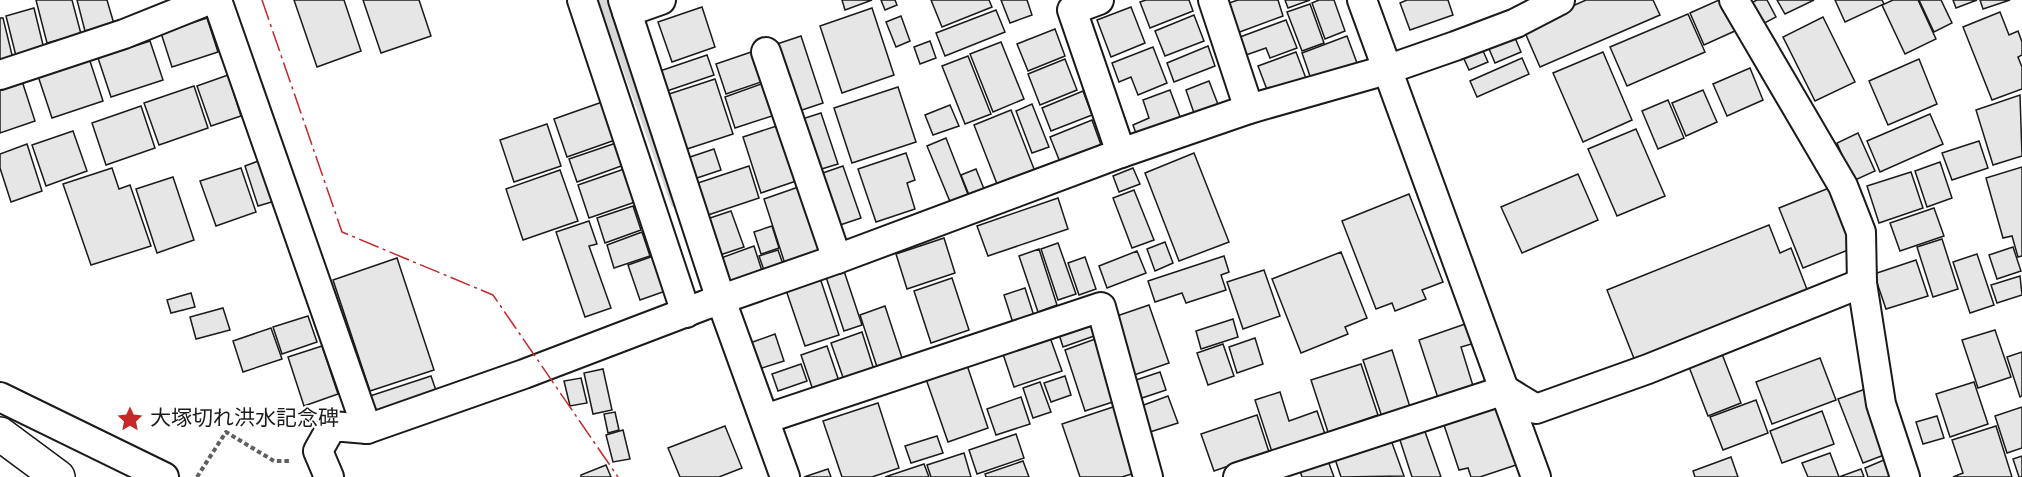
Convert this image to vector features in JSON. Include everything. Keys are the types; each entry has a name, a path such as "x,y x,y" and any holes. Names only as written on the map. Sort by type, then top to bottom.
{"street":[{"path":"0,75 124,34 209,0"},
{"path":"217,0 367,429"},
{"path":"582,0 686,313"},
{"path":"661,0 625,6 721,300 784,477"},
{"path":"1099,0 1072,10 1121,153"},
{"path":"1213,0 1249,109"},
{"path":"1362,0 1536,477"},
{"path":"329,477 318,452 333,426 367,429 837,260 1121,153 1249,109 1386,70 1516,23 1560,0"},
{"path":"1734,0 1843,186 1861,232 1862,283 1881,404 1905,477"},
{"path":"766,52 837,260"},
{"path":"1238,477 1504,390 1536,409 1648,369 1862,283"},
{"path":"765,419 1101,307 1148,477"},
{"path":"0,397 164,477"},
{"path":"0,434 58,477"}],"path":[{"path":"197,477 226,432 274,460 295,461 318,452"}],"building":[{"path":"36,0 72,0 81,34 47,43"},
{"path":"77,0 107,0 114,24 85,31"},
{"path":"294,0 344,0 361,51 317,67"},
{"path":"363,0 419,0 431,36 381,53"},
{"path":"842,0 872,0 845,10"},
{"path":"881,0 895,0 897,5 885,10"},
{"path":"931,0 989,0 992,7 942,27"},
{"path":"1001,0 1027,0 1032,15 1010,23"},
{"path":"1189,0 1193,11 1150,28 1140,2"},
{"path":"1238,0 1278,0 1283,16 1237,33 1226,4"},
{"path":"1285,0 1310,0 1288,8"},
{"path":"1319,0 1334,0 1345,31 1325,39 1312,3"},
{"path":"1407,0 1448,0 1453,15 1410,30 1400,3"},
{"path":"1586,0 1653,0 1660,15 1540,67 1523,28"},
{"path":"1724,0 1737,30 1704,45 1690,13"},
{"path":"1757,0 1767,0 1776,17 1757,27 1747,5"},
{"path":"1777,0 1814,0 1785,14"},
{"path":"1835,0 1882,0 1884,4 1845,22"},
{"path":"1893,0 1918,0 1936,39 1905,54 1882,5"},
{"path":"1919,0 1941,0 1952,23 1934,32"},
{"path":"1953,0 1977,0 1956,8"},
{"path":"1980,0 2010,0 1983,9"},
{"path":"1310,4 1324,43 1302,51 1287,12"},
{"path":"702,7 715,47 672,62 658,22"},
{"path":"1131,7 1145,43 1111,57 1097,20"},
{"path":"34,8 44,49 16,56 6,16"},
{"path":"872,8 894,75 842,93 820,26"},
{"path":"996,10 1005,32 945,56 936,33"},
{"path":"2000,12 2009,35 2018,31 2022,42 2022,55 2018,57 2022,67 2022,89 1992,100 1963,27"},
{"path":"1688,14 1705,52 1627,86 1610,47"},
{"path":"1194,15 1204,41 1165,56 1155,31"},
{"path":"901,16 910,41 896,47 886,22"},
{"path":"1823,17 1855,82 1815,101 1783,37"},
{"path":"0,18 3,18 13,59 0,63"},
{"path":"207,18 218,52 172,67 161,33"},
{"path":"1286,20 1297,48 1270,58 1266,48 1246,55 1240,37"},
{"path":"1055,29 1065,56 1028,71 1017,44"},
{"path":"1513,33 1521,52 1495,63 1487,44"},
{"path":"801,36 823,103 793,113 771,46"},
{"path":"1347,36 1357,63 1311,79 1302,53"},
{"path":"150,41 163,80 111,97 98,58"},
{"path":"930,41 936,58 920,64 914,47"},
{"path":"1001,42 1024,99 993,112 970,54"},
{"path":"1479,42 1488,62 1469,70 1460,50"},
{"path":"1208,46 1215,66 1174,82 1167,63"},
{"path":"1153,47 1167,83 1138,95 1131,77 1119,82 1112,63"},
{"path":"757,50 767,80 726,94 716,64"},
{"path":"1296,52 1307,81 1269,95 1258,66"},
{"path":"1603,52 1632,120 1583,142 1553,73"},
{"path":"707,55 714,75 664,92 657,72"},
{"path":"968,56 991,114 965,124 942,66"},
{"path":"89,58 103,101 52,118 38,76"},
{"path":"1522,58 1529,74 1477,97 1470,81"},
{"path":"1065,59 1077,90 1040,105 1028,74"},
{"path":"1919,59 1937,104 1888,125 1869,81"},
{"path":"1750,68 1763,100 1727,116 1713,84"},
{"path":"228,75 241,116 211,126 197,86"},
{"path":"715,79 733,134 684,150 666,95"},
{"path":"22,81 35,121 0,133 0,89"},
{"path":"1209,81 1219,107 1195,116 1186,90"},
{"path":"767,82 778,114 735,128 725,97"},
{"path":"194,86 208,128 159,145 144,103"},
{"path":"898,87 916,142 852,163 834,108"},
{"path":"1170,90 1182,122 1138,139 1133,125 1149,118 1143,100"},
{"path":"1703,90 1717,122 1686,136 1672,103"},
{"path":"1083,91 1092,115 1051,131 1042,108"},
{"path":"2020,95 2022,156 1993,165 1976,110"},
{"path":"1668,100 1684,138 1658,149 1642,111"},
{"path":"605,101 618,139 567,157 554,119"},
{"path":"1032,104 1049,147 1032,153 1016,111"},
{"path":"950,105 959,126 933,135 925,115"},
{"path":"141,106 155,148 106,165 92,123"},
{"path":"1011,110 1036,174 999,189 974,125"},
{"path":"821,113 838,164 815,171 799,120"},
{"path":"1930,114 1943,144 1880,172 1867,141"},
{"path":"1092,120 1101,145 1060,162 1050,137"},
{"path":"786,123 805,178 761,193 743,137"},
{"path":"547,124 561,166 514,182 500,140"},
{"path":"1636,129 1665,196 1617,216 1588,149"},
{"path":"73,131 87,171 46,186 32,145"},
{"path":"1858,133 1875,171 1853,181 1837,143"},
{"path":"946,138 969,197 951,204 927,146"},
{"path":"1979,141 1988,168 1952,180 1942,153"},
{"path":"616,143 624,165 577,182 569,159"},
{"path":"27,144 42,191 11,202 0,168 0,154"},
{"path":"714,149 721,170 694,179 687,158"},
{"path":"906,153 915,180 907,183 915,209 876,222 858,169"},
{"path":"1194,153 1229,242 1179,261 1145,173"},
{"path":"261,160 275,201 258,206 245,166"},
{"path":"1940,162 1952,198 1927,207 1915,171"},
{"path":"749,166 759,198 705,216 695,184"},
{"path":"843,166 861,218 834,227 817,175"},
{"path":"2022,167 2022,256 2018,257 2012,236 2003,238 1986,178"},
{"path":"112,168 119,189 130,185 151,246 91,265 63,184"},
{"path":"241,168 256,212 216,226 200,181"},
{"path":"627,168 638,201 589,218 578,185"},
{"path":"1133,168 1140,184 1119,192 1113,176"},
{"path":"976,169 984,189 969,195 961,175"},
{"path":"560,170 578,221 523,240 506,189"},
{"path":"1911,172 1923,208 1879,223 1867,186"},
{"path":"1578,174 1598,220 1522,253 1501,207"},
{"path":"173,177 194,240 157,253 136,189"},
{"path":"807,184 829,249 785,264 764,199"},
{"path":"1829,188 1853,248 1803,268 1779,208"},
{"path":"1134,190 1154,240 1132,248 1113,198"},
{"path":"1409,194 1443,282 1422,290 1426,299 1395,311 1392,303 1376,309 1342,221"},
{"path":"1058,198 1068,229 988,256 977,226"},
{"path":"633,206 641,230 605,243 597,218"},
{"path":"1934,208 1944,236 1900,251 1890,223"},
{"path":"731,211 744,247 720,255 707,219"},
{"path":"589,221 597,244 589,246 611,308 585,317 556,232"},
{"path":"1769,225 1780,253 1791,248 1808,292 1635,361 1607,290"},
{"path":"772,226 779,248 761,254 754,232"},
{"path":"642,232 650,256 614,268 607,245"},
{"path":"944,238 955,273 907,289 896,254"},
{"path":"1942,239 1958,289 1933,297 1917,247"},
{"path":"1165,242 1173,263 1155,271 1147,249"},
{"path":"1058,243 1076,294 1058,300 1041,249"},
{"path":"754,246 762,271 729,282 721,258"},
{"path":"2013,247 2021,271 1997,279 1989,255"},
{"path":"1039,249 1057,305 1038,312 1019,256"},
{"path":"778,250 785,270 766,276 759,256"},
{"path":"1137,251 1146,273 1107,288 1099,266"},
{"path":"1341,252 1367,318 1345,327 1348,334 1301,353 1272,279"},
{"path":"662,253 674,288 640,300 628,265"},
{"path":"1977,254 1994,305 1970,313 1953,262"},
{"path":"1224,256 1229,272 1221,275 1226,290 1186,303 1182,293 1155,302 1148,281"},
{"path":"1085,257 1096,289 1079,295 1068,263"},
{"path":"397,258 434,370 370,391 333,280"},
{"path":"1916,260 1928,296 1886,309 1874,274"},
{"path":"843,268 862,325 844,331 825,274"},
{"path":"1264,270 1280,316 1243,329 1227,282"},
{"path":"2020,276 2022,295 1997,303 1991,285"},
{"path":"820,278 839,335 805,346 786,290"},
{"path":"952,278 969,330 931,343 914,291"},
{"path":"1025,288 1034,316 1013,323 1004,295"},
{"path":"191,293 195,307 171,313 167,300"},
{"path":"1149,305 1169,363 1131,376 1111,318"},
{"path":"885,306 903,361 878,370 860,315"},
{"path":"223,308 230,330 196,339 190,317"},
{"path":"308,316 317,342 282,354 273,327"},
{"path":"1233,319 1238,337 1201,349 1196,331"},
{"path":"1092,320 1097,335 1063,347 1058,331"},
{"path":"1468,323 1475,343 1461,347 1474,389 1439,401 1419,340"},
{"path":"271,328 282,359 243,372 233,341"},
{"path":"1047,329 1062,371 1014,387 1000,345"},
{"path":"1995,330 2011,377 1978,388 1962,340"},
{"path":"862,332 875,373 845,383 831,343"},
{"path":"775,334 784,361 759,369 750,343"},
{"path":"1098,338 1119,400 1085,411 1065,350"},
{"path":"1255,338 1263,364 1237,373 1229,347"},
{"path":"1223,344 1234,376 1208,385 1197,353"},
{"path":"322,346 338,394 304,406 288,357"},
{"path":"827,346 840,384 814,393 801,355"},
{"path":"1392,350 1410,407 1382,417 1363,360"},
{"path":"2022,352 2022,396 2020,397 2007,357"},
{"path":"1722,354 1741,403 1708,416 1689,367"},
{"path":"1820,358 1836,400 1772,424 1756,382"},
{"path":"801,364 807,381 778,391 772,374"},
{"path":"1361,364 1378,415 1328,432 1311,380"},
{"path":"967,365 988,428 948,442 926,379"},
{"path":"603,369 612,410 593,414 584,373"},
{"path":"1160,372 1166,390 1142,398 1136,380"},
{"path":"431,376 439,399 378,420 370,396"},
{"path":"1065,376 1071,395 1051,402 1044,383"},
{"path":"581,378 587,403 570,406 564,381"},
{"path":"1040,382 1051,412 1033,418 1023,388"},
{"path":"1974,382 1988,424 1950,437 1936,394"},
{"path":"1868,388 1892,452 1863,463 1838,399"},
{"path":"1280,392 1289,421 1317,411 1326,437 1273,455 1255,400"},
{"path":"1168,396 1178,423 1150,432 1141,406"},
{"path":"1021,397 1030,424 996,435 987,409"},
{"path":"1756,400 1768,433 1723,450 1710,417"},
{"path":"1497,401 1519,464 1480,477 1471,477 1468,468 1459,470 1442,419"},
{"path":"878,403 899,468 872,477 842,477 823,421"},
{"path":"1119,405 1141,471 1122,477 1080,477 1062,424"},
{"path":"2022,407 2022,448 2007,453 1995,416"},
{"path":"1822,411 1834,444 1782,463 1770,431"},
{"path":"615,412 619,430 608,433 604,414"},
{"path":"1257,415 1269,452 1214,471 1201,434"},
{"path":"1937,416 1944,438 1923,444 1916,422"},
{"path":"725,426 742,468 719,477 680,477 668,448"},
{"path":"1423,426 1441,477 1412,477 1398,434"},
{"path":"1996,426 2012,477 1953,477 1963,473 1952,440"},
{"path":"623,430 630,459 613,462 606,435"},
{"path":"1016,434 1024,458 977,474 969,450"},
{"path":"937,436 943,453 911,463 905,446"},
{"path":"1391,440 1404,476 1341,477 1335,459"},
{"path":"964,453 971,477 931,477 927,465"},
{"path":"1830,453 1839,477 1808,477 1802,463"},
{"path":"2022,456 2022,477 2019,477 2013,459"},
{"path":"1731,457 1738,477 1695,477 1693,471"},
{"path":"1891,457 1898,477 1868,477 1865,468"},
{"path":"1327,458 1334,477 1302,477 1299,467"},
{"path":"1023,461 1029,477 986,477 985,474"},
{"path":"924,464 929,477 885,477"},
{"path":"606,465 611,477 581,477 581,475"},
{"path":"828,469 831,477 804,477"},
{"path":"1861,469 1864,477 1839,477"}],"waterway":[{"path":"603,0 675,203"}],"power":[{"path":"262,0 342,232 493,295 618,477"}],"place":[{"name":"大塚切れ洪水記念碑","path":"130,419"}]}
